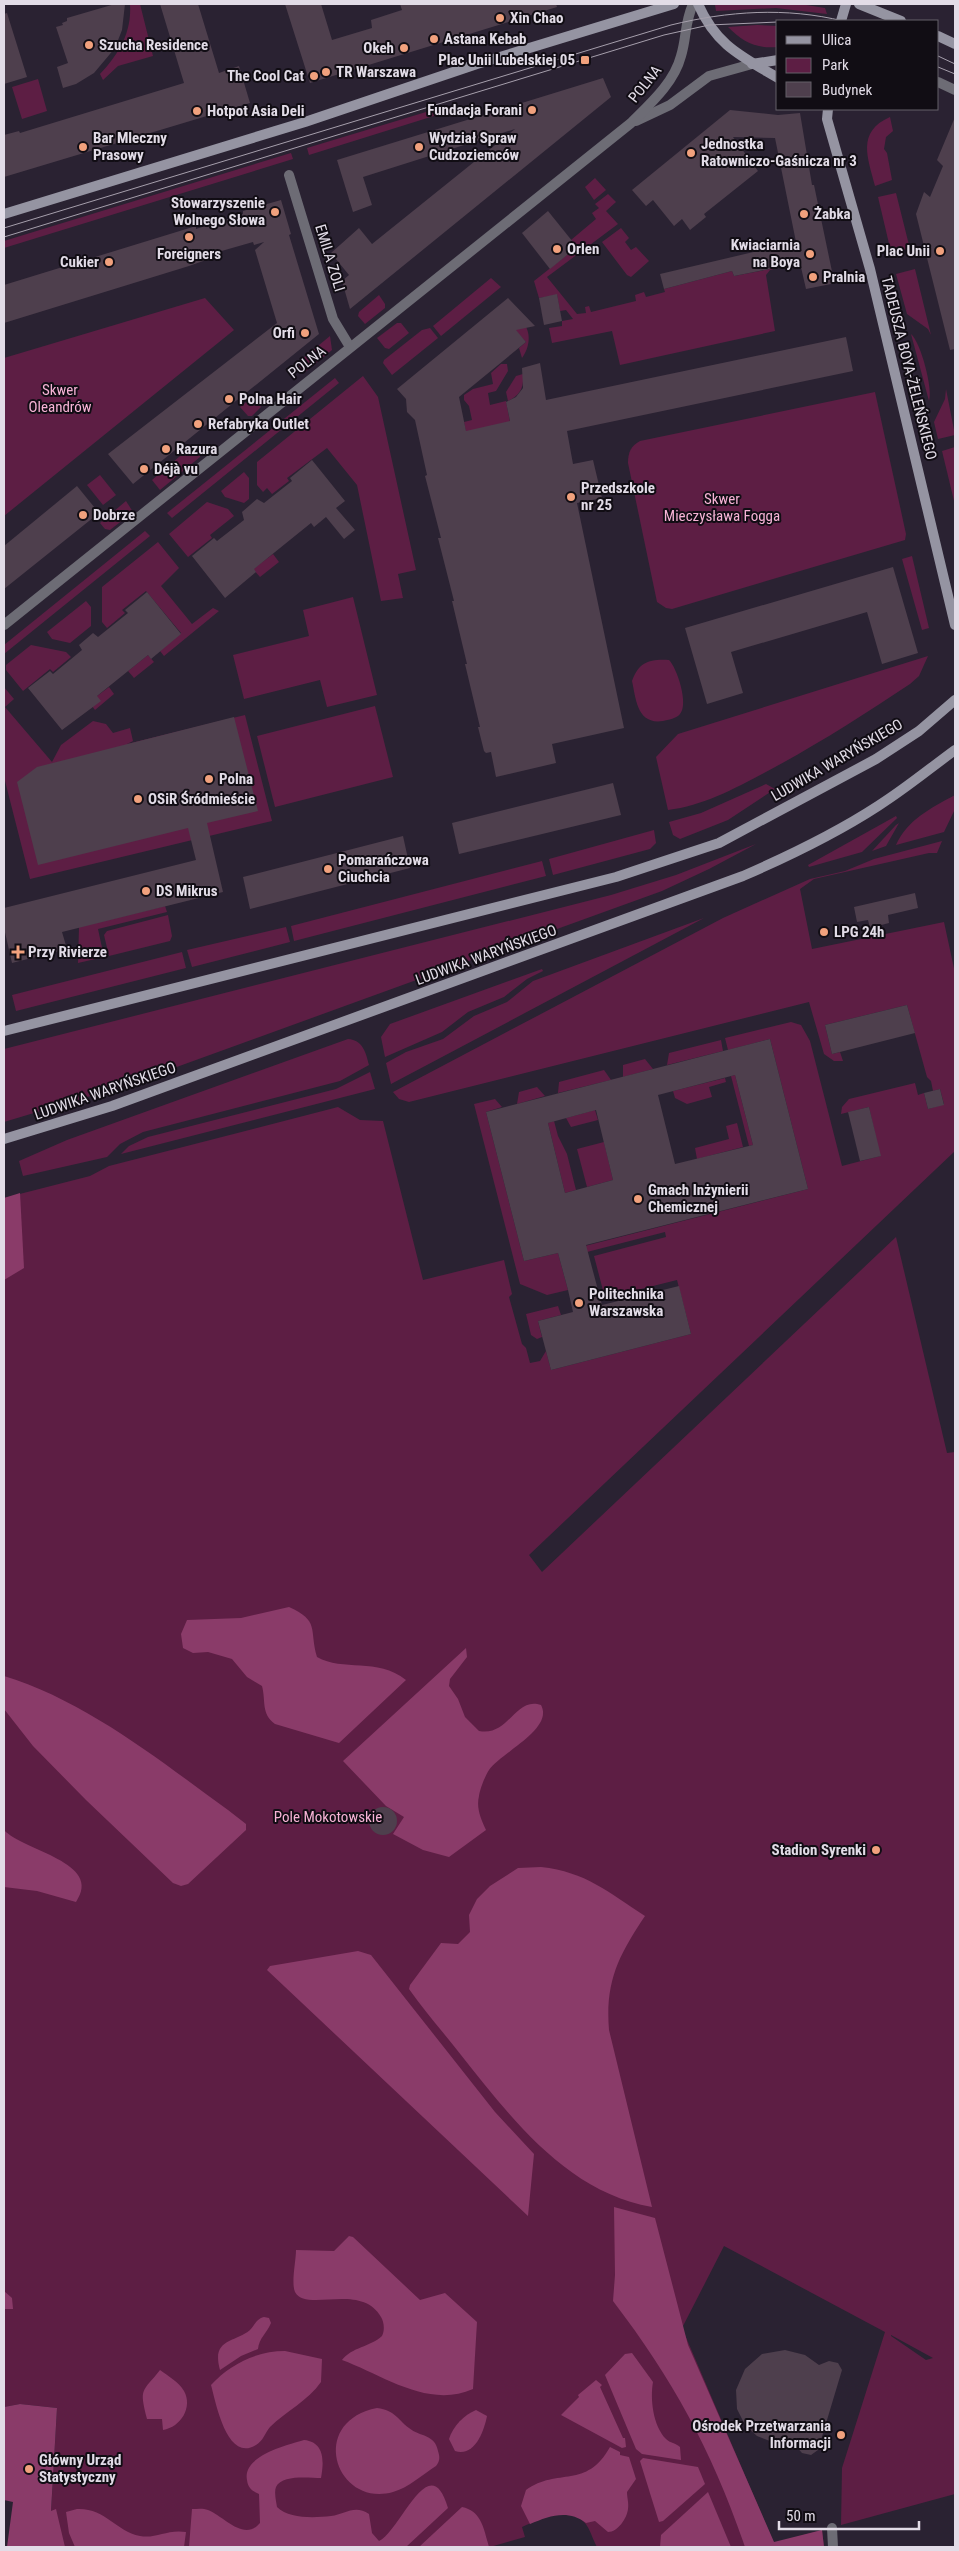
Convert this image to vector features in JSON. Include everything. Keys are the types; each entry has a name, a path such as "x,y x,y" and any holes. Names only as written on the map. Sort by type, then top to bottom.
{"main road":[{"path":"4,214 298,124 477,64 674,4"},
{"path":"698,4 717,36 738,55 776,77"},
{"path":"841,20 846,4"},
{"path":"859,4 899,20"},
{"path":"939,36 955,44"},
{"path":"752,64 776,60"},
{"name":"TADEUSZA BOYA-ŻELEŃSKIEGO","path":"828,114 870,269 955,625"},
{"name":"LUDWIKA WARYŃSKIEGO","path":"4,1031 596,882 668,861 719,842 876,759 919,731 955,700"},
{"name":"LUDWIKA WARYŃSKIEGO","path":"4,1139 122,1103 743,876 850,824 879,806 955,750"}],"street":[{"name":"POLNA","path":"4,626 631,123 659,93 678,64 686,21 693,4"},
{"name":"POLNA","path":"631,123 670,105 709,76 752,64"},
{"path":"939,82 955,90"},
{"name":"EMILA ZOLI","path":"289,175 333,320 350,347"},
{"path":"832,2528 833,2547"}],"green space":[{"path":"130,4 140,4 153,56 118,66 103,80 100,74 113,59 123,42 129,24"},
{"path":"800,4 825,8 827,14 776,8 716,11 715,5"},
{"path":"776,26 776,47 756,46 739,37 728,27"},
{"path":"38,79 47,111 22,119 12,87"},
{"path":"436,109 437,115 309,155 307,148"},
{"path":"890,117 893,131 886,137 884,149 887,153 892,180 875,186 868,156 868,138 872,130 879,123"},
{"path":"291,153 293,159 4,248 4,241"},
{"path":"595,178 606,190 594,200 585,187"},
{"path":"896,193 910,249 891,252 878,197"},
{"path":"608,194 616,202 606,211 618,224 547,277 577,314 586,313 585,307 589,306 591,312 636,301 635,295 644,292 646,297 665,292 664,289 732,271 734,276 775,268 773,250 777,268 770,270 766,275 775,331 620,365 612,331 552,343 549,328 562,326 562,321 573,319 566,310 560,311 557,295 539,298 534,281 577,247 571,240 596,219 592,213 599,208 595,204"},
{"path":"621,228 629,238 625,242 631,250 636,247 649,261 631,277 627,275 602,242"},
{"path":"915,269 931,335 928,329 907,314 896,274"},
{"path":"491,278 501,287 441,336 433,326"},
{"path":"379,295 385,304 385,308 365,324 358,316 359,312"},
{"name":"Skwer Oleandrów","path":"205,298 234,330 4,516 4,358"},
{"path":"522,321 529,335 529,340 522,358 519,348 526,342 513,328"},
{"path":"397,323 401,323 409,333 389,349 385,348 377,338"},
{"path":"430,328 438,338 392,375 383,363 384,360 422,330"},
{"path":"911,334 919,347 925,366 930,395 929,401"},
{"path":"330,336 332,350 304,373 296,364"},
{"path":"501,364 507,364 508,371 496,391 488,393 490,405 506,401 510,422 466,432 464,422 472,420 469,406 464,400 464,395 473,389 493,384 491,373"},
{"path":"523,374 523,383 520,390 516,396 508,401 506,392 516,376"},
{"path":"363,376 378,397 416,570 398,574 403,598 381,601 357,485 327,448 287,478 289,481 272,494 267,488 263,492 257,485 257,462"},
{"path":"335,378 339,383 172,518 167,513"},
{"path":"946,389 955,435 938,439 934,422 945,399"},
{"name":"Skwer Mieczysława Fogga","path":"875,392 906,534 905,540 672,609 666,608 657,602 628,463 629,453 634,445 640,441"},
{"path":"254,396 261,407 252,416 248,416 240,407"},
{"path":"193,445 200,454 200,457 160,490 152,480"},
{"path":"955,447 955,505 942,451"},
{"path":"244,472 249,478 249,499 244,503 225,497 221,491"},
{"path":"100,475 116,495 103,505 87,485"},
{"path":"126,501 133,512 110,530 105,529 100,523"},
{"path":"207,502 228,509 234,516 210,535 212,538 188,557 169,534"},
{"path":"145,531 150,536 4,654 4,645"},
{"path":"158,542 179,568 161,586 192,624 213,608 219,611 164,656 160,651 181,633 146,591 122,610 125,613 107,628 102,622 102,587"},
{"path":"273,554 279,562 260,577 253,569"},
{"path":"912,556 929,628 922,630 902,559"},
{"path":"353,597 377,695 327,707 320,680 244,699 233,655 309,636 303,610"},
{"path":"86,601 91,607 91,626 70,643 52,639 47,632"},
{"path":"31,645 66,652 71,657 53,672 50,669 23,691 6,670 6,665"},
{"path":"148,655 154,662 134,678 128,671"},
{"path":"928,656 919,676 910,684 783,763 729,791 705,801 668,810 656,757 678,734"},
{"path":"656,660 669,660 681,686 683,695 682,709 675,718 654,721 643,715 639,709 632,681 638,670 646,663"},
{"name":"OSiR Śródmieście","path":"4,687 14,699 5,707 52,762 61,745 93,721 106,724 113,733 130,728 133,741 127,744 245,715 272,821 30,879 4,777"},
{"path":"109,687 114,694 95,710 89,702"},
{"path":"375,706 393,777 275,807 257,736"},
{"path":"766,784 775,789 728,820 680,839 673,835 669,822 701,813"},
{"path":"955,795 955,809 944,832 896,845 906,828 913,822"},
{"path":"896,816 897,818 862,852 809,867 808,865"},
{"path":"899,823 886,846 872,851 896,825"},
{"path":"654,830 656,843 650,849 553,875 549,859"},
{"name":"Pole Mokotowskie","path":"942,841 937,853 929,853 814,879 800,889 812,949 944,922 955,973 955,1151 529,1555 542,1572 896,1237 947,1453 955,1452 955,2494 841,2525 842,2468 885,2332 724,2246 682,2328 774,2543 822,2530 824,2547 597,2547 585,2523 578,2517 562,2514 554,2515 522,2527 525,2537 490,2547 46,2547 51,2512 57,2408 20,2404 4,2407 4,1198 90,1176 109,1166 338,1107 360,1120 383,1121 423,1280 504,1260 512,1294 509,1297 522,1344 526,1348 530,1363 540,1361 546,1351 551,1370 691,1334 677,1280 605,1298 594,1256 666,1237 665,1232 587,1252 577,1248 808,1189 770,1039 728,1050 725,1038 791,1022 801,1025 810,1041 842,1166 880,1156 869,1107 841,1114 842,1107 849,1099 915,1083 918,1095 924,1093 928,1109 944,1104 940,1089 933,1091 931,1081 927,1077 907,1005 825,1025 832,1054 840,1052 843,1061 834,1061 824,1054 809,1002 409,1102 399,1099 393,1092 723,918 810,879 845,871 874,859","holes":["891,2335 933,2358 926,2360"]},
{"path":"756,844 662,891 127,1085 4,1122 4,1049 611,895 676,875"},
{"path":"542,861 546,876 294,941 291,926"},
{"path":"165,906 167,912 98,929 104,957 78,963 79,927"},
{"path":"168,915 172,936 170,941 109,956 104,935 107,931"},
{"path":"704,918 391,1084 386,1063 406,1052 443,1039 474,1016 507,1002 533,981"},
{"path":"286,927 290,942 192,967 187,950"},
{"path":"182,952 186,968 16,1011 12,995"},
{"path":"542,969 543,971 527,979 504,997 468,1012 442,1032 385,1057 381,1037 390,1024"},
{"path":"348,1039 357,1042 363,1048 369,1065 340,1081 143,1132 120,1144 107,1157 23,1176 19,1161 67,1140"},
{"path":"721,1040 723,1051 667,1065 669,1053"},
{"path":"645,1059 653,1069 623,1077 623,1065"},
{"path":"604,1070 611,1080 558,1093 559,1082"},
{"path":"370,1072 375,1089 121,1154 129,1146 148,1137 336,1089"},
{"path":"735,1075 753,1145 749,1146 731,1076"},
{"path":"725,1078 726,1082 709,1087 712,1097 687,1104 675,1098 673,1091"},
{"path":"537,1087 545,1096 517,1104 519,1092"},
{"path":"495,1099 502,1107 486,1112 524,1261 558,1253 568,1290 547,1295 520,1284 474,1104"},
{"path":"595,1110 598,1120 571,1127 566,1118"},
{"path":"554,1121 558,1136 567,1154 576,1190 565,1193 548,1123"},
{"path":"737,1123 743,1147 697,1159 695,1148 729,1139 726,1126"},
{"path":"604,1142 613,1180 587,1187 577,1149"},
{"path":"558,1306 561,1315 538,1321 542,1337 537,1339 531,1335 526,1314"}],"shaded area":[{"path":"20,1193 24,1268 4,1280 4,1198"},
{"path":"289,1607 305,1617 312,1627 317,1657 338,1664 384,1669 406,1680 339,1743 275,1724 266,1712 262,1686 247,1677 232,1659 208,1652 193,1653 183,1648 181,1634 187,1620 241,1618"},
{"path":"466,1648 467,1657 450,1679 449,1686 458,1699 465,1717 479,1731 489,1731 498,1728 525,1706 532,1704 541,1705 543,1714 540,1723 534,1731 496,1763 486,1776 480,1790 478,1805 486,1830 449,1857 423,1850 393,1834 404,1817 386,1806 343,1761"},
{"path":"4,1676 64,1700 93,1716 148,1752 228,1810 246,1824 246,1830 188,1884 181,1886 173,1883 86,1800 33,1746 4,1709"},
{"path":"4,1830 71,1867 79,1877 82,1888 76,1902 37,1891 4,1887"},
{"path":"541,1867 571,1873 584,1878 608,1891 645,1916 628,1943 616,1969 609,1997 608,2013 609,2030 652,2207 621,2199 593,2186 544,2149 500,2104 409,1989 441,1943 458,1944 470,1932 469,1915 477,1899 490,1886 518,1868"},
{"path":"358,1951 371,1955 495,2112 534,2154 528,2216 267,1970 270,1966"},
{"path":"614,2207 655,2218 688,2345 774,2542 822,2530 824,2547 745,2547 719,2479 690,2418 655,2360 613,2301 615,2275"},
{"path":"349,2236 353,2237 420,2300 445,2293 477,2322 473,2389 456,2394 439,2395 423,2393 406,2388 342,2360 351,2352 372,2343 382,2336 384,2326 381,2317 372,2307 361,2301 348,2299 310,2300 301,2298 295,2292 294,2278 296,2250 334,2251"},
{"path":"4,2291 12,2298 13,2309 4,2309"},
{"path":"264,2317 269,2318 271,2323 258,2349 241,2356 220,2370 218,2360 222,2347 250,2330 257,2321"},
{"path":"285,2351 322,2359 321,2382 310,2395 276,2421 256,2445 246,2448 237,2446 230,2439 224,2428 211,2385 235,2365 245,2360 264,2353"},
{"path":"632,2353 653,2382 652,2404 658,2427 666,2439 680,2447 681,2460 642,2454 636,2449 605,2375 625,2354"},
{"path":"160,2370 182,2388 187,2403 186,2410 180,2421 163,2430 162,2419 147,2419 143,2401 146,2387"},
{"path":"596,2380 602,2385 600,2387 623,2438 625,2438 626,2447 622,2448 561,2415 579,2397 578,2395"},
{"name":"Główny Urząd Statystyczny","path":"20,2404 57,2408 51,2511 56,2509 65,2547 7,2547 13,2502 4,2500 4,2407"},
{"path":"377,2408 392,2413 413,2431 434,2442 439,2459 436,2466 404,2487 393,2492 373,2494 357,2488 344,2476 337,2461 336,2445 342,2429 355,2416"},
{"path":"476,2410 487,2416 481,2435 473,2447 462,2452 455,2451 449,2439 453,2430 467,2415"},
{"path":"304,2440 316,2445 322,2454 321,2478 290,2478 279,2483 275,2489 277,2507 288,2514 310,2517 331,2516 350,2510 364,2511 369,2514 372,2533 379,2541 388,2534 415,2497 424,2488 433,2485 441,2491 448,2508 406,2547 189,2547 192,2509 208,2510 241,2529 248,2530 260,2523 259,2494 249,2487 247,2480 247,2472 251,2464 267,2453"},
{"path":"610,2447 620,2452 620,2455 629,2457 636,2479 627,2492 627,2513 624,2520 615,2530 608,2532 595,2521 586,2523 572,2516 565,2515 551,2516 530,2524 521,2506 526,2490 538,2483 571,2476 591,2469 601,2460"},
{"path":"643,2458 698,2467 705,2484 663,2521 659,2522 640,2461"},
{"path":"708,2492 731,2547 660,2547 661,2535"},
{"path":"462,2507 469,2509 478,2517 484,2528 489,2547 419,2547"},
{"path":"77,2509 96,2512 124,2530 140,2536 146,2537 179,2531 186,2532 184,2547 75,2547 69,2533 66,2512"}],"building":[{"name":"Szucha Residence","path":"115,4 125,4 122,30 115,48 94,73 76,84 63,88 57,67 68,63 56,27 63,25 62,23 67,21 67,18"},
{"path":"160,4 198,4 219,73 239,66 250,103 4,177 4,135 19,131 20,133 184,83"},
{"path":"285,4 321,4 332,40 372,28 371,20 402,10 400,4 556,4 557,7 310,83"},
{"path":"7,13 27,77 4,84 4,14"},
{"path":"603,78 611,97 350,309 342,281 349,275 331,253 359,228 372,244 515,129 363,177 372,205 353,212 337,160"},
{"path":"730,110 778,115 800,113 812,185 814,185 834,281 831,284 806,289 800,263 734,276 732,271 664,289 660,274 796,242 775,138 733,137 758,171 704,214 706,217 690,230 682,219 674,226 653,200 646,206 632,190"},
{"name":"Plac Unii","path":"955,117 955,349 950,350 916,214 924,192 930,197 943,166 937,160"},
{"path":"281,200 291,234 289,235 319,334 133,484 108,454 277,323 255,250 264,242 254,245 253,242 204,256 206,260 189,266 4,323 4,285 196,226 196,229 243,214 243,211"},
{"path":"548,211 577,247 550,269 522,233"},
{"path":"557,294 562,321 544,325 539,298"},
{"path":"508,298 535,326 516,330 526,342 459,397 466,431 510,421 506,402 516,397 523,388 522,368 540,363 546,400 846,337 853,371 567,431 573,464 593,460 602,498 577,503 624,728 552,744 556,763 496,777 491,752 486,753 484,751 478,727 480,727 452,601 454,601 438,538 441,538 425,476 427,475 415,420 407,412 406,399 397,389"},
{"path":"312,460 345,501 336,508 355,530 344,539 326,517 314,527 311,523 254,569 256,572 225,598 192,556 214,538 217,541 244,520 242,512 257,499 264,503 292,481 290,478"},
{"path":"77,486 99,513 4,589 4,546"},
{"path":"893,567 918,653 882,664 867,612 731,652 743,693 707,704 685,628"},
{"path":"147,592 181,634 151,659 148,655 97,696 101,701 62,730 28,688 50,671 53,674 82,650 79,645 93,633 98,637 128,613 125,610"},
{"name":"OSiR Śródmieście","path":"234,717 258,811 207,823 223,892 62,932 67,949 12,963 4,928 4,908 196,860 188,828 38,865 17,782 37,767"},
{"path":"613,783 621,815 459,854 452,823"},
{"path":"403,836 410,868 250,909 243,877"},
{"path":"915,893 918,908 888,915 889,923 870,928 868,920 857,922 854,907"},
{"path":"907,1005 915,1033 832,1054 825,1025"},
{"name":"Gmach Inżynierii Chemicznej","path":"770,1039 808,1189 586,1245 602,1305 679,1286 691,1334 551,1370 538,1321 573,1312 568,1290 558,1253 524,1261 486,1112","holes":["735,1075 753,1145 675,1164 658,1095","596,1110 613,1180 565,1193 548,1123"]},
{"path":"940,1089 944,1105 928,1109 924,1093"},
{"path":"869,1107 881,1156 860,1161 848,1112"},
{"path":"383,1807 393,1811 397,1821 393,1831 383,1835 373,1831 369,1821 373,1811"},
{"path":"785,2350 805,2355 819,2365 829,2361 838,2363 842,2370 818,2450 811,2455 802,2453 794,2444 775,2443 757,2436 745,2425 737,2409 736,2390 745,2369 762,2354"}],"tram line":[{"path":"4,228 671,25 714,16 757,12 800,14 838,20"},
{"path":"4,237 664,35 709,25 776,22"},
{"path":"939,56 955,64"},
{"path":"939,67 955,74"}],"place":[{"name":"Xin Chao","path":"500,18"},
{"name":"Astana Kebab","path":"434,39"},
{"name":"Szucha Residence","path":"89,45"},
{"name":"Okeh","path":"404,48"},
{"name":"Plac Unii Lubelskiej 05","path":"585,60"},
{"name":"TR Warszawa","path":"326,72"},
{"name":"The Cool Cat","path":"314,76"},
{"name":"Fundacja Forani","path":"532,110"},
{"name":"Hotpot Asia Deli","path":"197,111"},
{"name":"Bar Mleczny Prasowy","path":"83,147"},
{"name":"Wydział Spraw Cudzoziemców","path":"419,147"},
{"name":"Jednostka Ratowniczo-Gaśnicza nr 3","path":"691,153"},
{"name":"Stowarzyszenie Wolnego Słowa","path":"275,212"},
{"name":"Żabka","path":"804,214"},
{"name":"Foreigners","path":"189,237"},
{"name":"Orlen","path":"557,249"},
{"name":"Plac Unii","path":"940,251"},
{"name":"Kwiaciarnia na Boya","path":"810,254"},
{"name":"Cukier","path":"109,262"},
{"name":"Pralnia","path":"813,277"},
{"name":"Orfi","path":"305,333"},
{"name":"Polna Hair","path":"229,399"},
{"name":"Refabryka Outlet","path":"198,424"},
{"name":"Razura","path":"166,449"},
{"name":"Déjà vu","path":"144,469"},
{"name":"Przedszkole nr 25","path":"571,497"},
{"name":"Dobrze","path":"83,515"},
{"name":"Polna","path":"209,779"},
{"name":"OSiR Śródmieście","path":"138,799"},
{"name":"Pomarańczowa Ciuchcia","path":"328,869"},
{"name":"DS Mikrus","path":"146,891"},
{"name":"LPG 24h","path":"824,932"},
{"name":"Przy Rivierze","path":"18,952"},
{"name":"Gmach Inżynierii Chemicznej","path":"638,1199"},
{"name":"Politechnika Warszawska","path":"579,1303"},
{"name":"Stadion Syrenki","path":"876,1850"},
{"name":"Ośrodek Przetwarzania Informacji","path":"841,2435"},
{"name":"Główny Urząd Statystyczny","path":"29,2469"}]}
